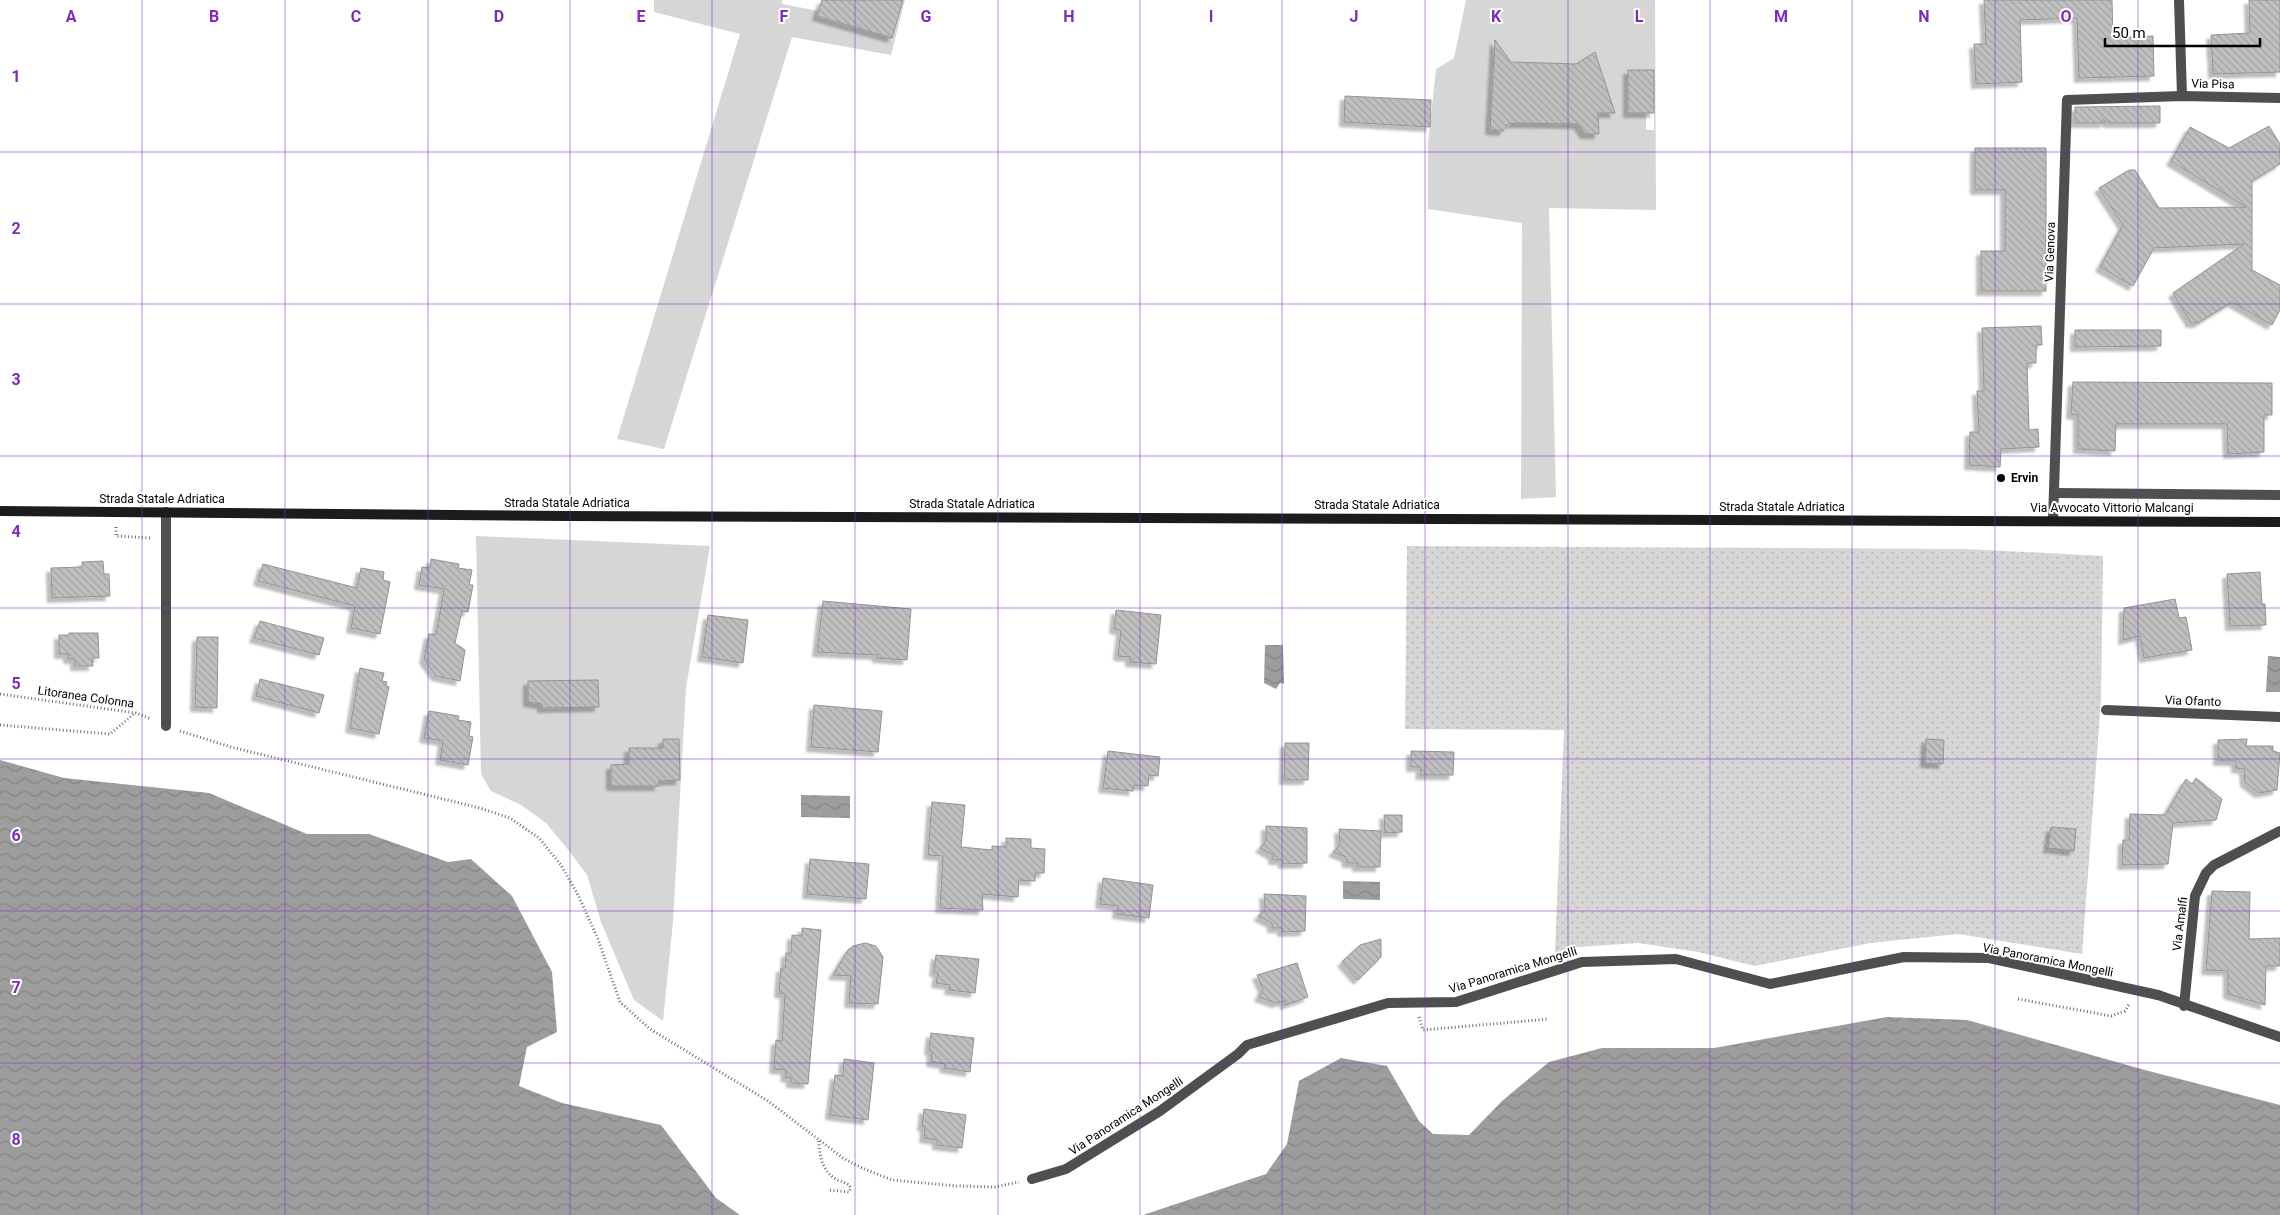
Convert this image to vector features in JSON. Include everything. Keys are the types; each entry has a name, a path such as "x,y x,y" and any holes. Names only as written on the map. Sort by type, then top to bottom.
{"main road":[{"name":"Strada Statale Adriatica","path":"0,511 567,516 1944,520"},
{"name":"Via Avvocato Vittorio Malcangi","path":"1944,520 2280,522"}],"street":[{"name":"Via Pisa","path":"2179,0 2182,96 2280,98"},
{"name":"Via Genova","path":"2053,520 2068,100 2182,96"},
{"name":"Via Avvocato Vittorio Malcangi","path":"2055,494 2280,495"},
{"path":"166,512 166,726"},
{"name":"Via Ofanto","path":"2106,710 2280,717"},
{"name":"Via Amalfi","path":"2184,1006 2196,896 2200,883 2214,865 2280,831"},
{"name":"Via Panoramica Mongelli","path":"1032,1179 1066,1169 1160,1111 1238,1054 1247,1045 1388,1003 1456,1002 1582,962 1676,959 1770,984 1904,957 1988,958 2158,995 2184,1006 2280,1037"}],"path":[{"path":"116,511 116,536 150,537 150,547"},
{"name":"Litoranea Colonna","path":"0,694 136,713 166,726 231,747 480,808 510,818 539,838 561,865 579,897 598,939 620,1002 650,1029 768,1101 843,1158 892,1180 957,1186 996,1187 1032,1179"},
{"path":"0,725 110,734 136,713"},
{"path":"2018,1000 2111,1016 2125,1011 2137,990"},
{"path":"1413,1003 1423,1030 1549,1019"},
{"path":"819,1140 819,1150 825,1169 834,1178 848,1184 851,1188 849,1192 828,1190"}],"shaded area":[{"path":"654,0 782,0 782,4 819,11 817,17 892,38 903,0 905,0 891,55 792,37 664,449 617,439 740,34 654,12"},
{"path":"1466,0 1655,0 1656,210 1549,208 1556,497 1521,499 1522,223 1428,209 1428,143 1436,69 1454,58","holes":["1497,53 1503,53 1510,61 1515,62 1576,64 1593,55 1597,57 1599,134 1576,124 1517,123 1511,124 1503,131 1490,130 1494,57","1628,70 1654,70 1654,130 1646,130 1646,113 1628,113"]},
{"path":"476,536 710,546 686,688 673,922 663,1021 634,1000 601,922 587,875 546,823 521,805 491,791 481,774"},
{"path":"1407,546 1966,549 2103,556 2101,700 2082,954 1958,934 1870,943 1755,966 1698,952 1638,943 1578,947 1555,953 1564,730 1405,729"}],"water":[{"path":"1265,645 1283,645 1284,684 1280,683 1276,689 1264,683"},
{"path":"2268,656 2280,657 2280,692 2266,692"},
{"path":"0,760 64,778 209,793 307,834 369,834 448,862 471,859 512,896 552,972 557,1032 527,1047 519,1086 562,1103 661,1125 716,1198 740,1215 0,1215"},
{"path":"801,795 850,796 850,818 801,817"},
{"path":"1343,881 1380,882 1380,900 1343,899"},
{"path":"1887,1017 1967,1020 2145,1070 2280,1105 2280,1215 1143,1215 1266,1174 1287,1144 1299,1081 1341,1058 1387,1066 1419,1121 1433,1134 1469,1135 1502,1101 1549,1062 1602,1048 1714,1048"}],"building":[{"path":"822,0 903,0 892,38 817,16"},
{"path":"1984,0 2112,0 2113,38 2153,36 2154,76 2079,78 2077,18 2020,20 2022,82 1976,84 1974,44 1986,44"},
{"path":"2249,0 2280,0 2280,72 2213,74 2211,35 2250,33"},
{"path":"1495,40 1511,62 1576,64 1595,52 1615,113 1598,113 1599,134 1585,134 1578,124 1517,123 1508,124 1503,131 1490,130"},
{"path":"1628,70 1654,70 1654,113 1628,113"},
{"path":"1345,96 1431,100 1430,127 1344,122"},
{"path":"2160,106 2160,123 2109,123 2103,119 2105,123 2075,123 2075,107"},
{"path":"2269,126 2280,144 2280,164 2252,181 2252,270 2280,285 2280,310 2272,325 2232,302 2198,323 2191,323 2173,293 2244,244 2154,248 2133,286 2100,267 2123,225 2099,188 2129,170 2135,170 2159,208 2246,207 2171,161 2190,127 2229,148"},
{"path":"1975,148 2046,148 2046,291 1981,291 1981,251 2005,251 2005,190 1975,190"},
{"path":"2041,326 2042,345 2036,345 2036,363 2027,363 2029,430 2038,429 2039,447 2001,449 2000,467 1969,465 1970,432 1979,432 1977,391 1984,391 1982,328"},
{"path":"2075,330 2161,330 2161,346 2075,347"},
{"path":"2073,382 2272,383 2272,415 2264,415 2264,452 2228,454 2227,424 2116,424 2115,451 2078,449 2078,415 2071,414"},
{"path":"431,559 459,564 458,568 472,570 469,585 473,585 468,612 462,611 455,643 465,650 460,681 436,676 424,659 429,634 436,635 444,589 419,585 422,567 430,568"},
{"path":"103,561 104,574 109,574 110,596 52,598 51,568 82,567 82,562"},
{"path":"263,564 357,588 361,568 384,572 383,580 390,582 380,634 351,628 355,606 258,581"},
{"path":"2260,572 2262,604 2265,604 2266,625 2230,626 2227,574"},
{"path":"2175,599 2179,618 2186,617 2192,650 2144,658 2140,636 2123,640 2124,608"},
{"path":"823,601 911,609 907,660 877,658 877,655 817,652"},
{"path":"1116,610 1161,615 1156,664 1130,662 1130,657 1118,656 1121,630 1114,629"},
{"path":"708,615 748,620 743,663 702,657"},
{"path":"260,621 324,638 319,655 254,638"},
{"path":"69,633 98,633 99,658 92,658 93,666 75,666 75,659 68,659 68,654 59,654 59,635 69,635"},
{"path":"197,637 218,637 217,708 195,707"},
{"path":"360,668 384,673 382,681 387,682 386,686 389,687 379,734 350,728"},
{"path":"260,679 324,695 319,713 256,696"},
{"path":"598,680 599,707 542,708 542,704 528,702 528,681"},
{"path":"814,705 882,711 878,752 811,747"},
{"path":"429,711 459,716 458,720 471,722 469,736 473,737 468,765 440,760 443,741 424,738"},
{"path":"663,739 679,739 680,780 659,781 659,786 611,786 611,765 629,764 629,748 663,748"},
{"path":"1926,739 1944,740 1943,764 1925,763"},
{"path":"2247,739 2246,746 2273,746 2273,751 2280,753 2277,790 2259,793 2245,782 2244,769 2236,768 2236,761 2218,761 2218,740"},
{"path":"1285,743 1309,743 1308,780 1284,780"},
{"path":"1108,751 1160,757 1158,776 1149,775 1148,786 1134,785 1133,791 1103,788"},
{"path":"1411,751 1454,752 1453,775 1420,775 1421,767 1411,767"},
{"path":"2196,778 2222,799 2216,820 2173,823 2168,864 2122,865 2123,840 2129,840 2130,814 2165,815 2186,779 2192,784"},
{"path":"932,802 965,805 961,847 992,850 992,846 1006,847 1006,838 1031,839 1031,848 1045,849 1044,873 1035,873 1035,881 1019,880 1018,897 982,894 983,910 940,908 943,856 928,855"},
{"path":"1384,815 1402,815 1402,832 1385,833"},
{"path":"1266,826 1307,828 1307,863 1283,864 1283,860 1273,860 1273,855 1260,848 1266,841"},
{"path":"2051,827 2076,829 2074,851 2048,848"},
{"path":"1339,829 1381,831 1380,867 1357,867 1357,863 1347,863 1346,857 1333,852 1340,845"},
{"path":"810,859 869,864 866,899 807,894"},
{"path":"1103,878 1153,885 1149,918 1117,914 1118,906 1100,904"},
{"path":"2212,891 2250,892 2249,939 2280,938 2280,966 2266,966 2265,1005 2228,994 2228,971 2206,970"},
{"path":"1264,894 1306,896 1305,931 1282,932 1282,928 1272,928 1272,923 1258,916 1265,910"},
{"path":"802,928 821,930 808,1084 791,1083 791,1078 785,1077 786,1070 774,1069 776,1040 782,1041 785,994 779,993 781,968 785,968 786,953 791,953 792,935 802,936"},
{"path":"1381,939 1381,957 1358,980 1342,962 1360,945"},
{"path":"865,943 876,946 883,957 878,1004 849,1003 851,976 833,975 848,950 853,946"},
{"path":"936,955 979,959 975,993 949,990 950,985 936,983 938,972 934,972"},
{"path":"1297,963 1308,997 1285,1005 1284,1001 1276,1003 1259,997 1263,989 1257,975"},
{"path":"931,1033 974,1038 970,1072 944,1068 945,1064 931,1062 932,1051 929,1050"},
{"path":"844,1059 874,1063 868,1120 830,1115 835,1075 843,1076"},
{"path":"924,1109 966,1115 962,1148 937,1145 937,1140 924,1138 925,1127 922,1126"}],"place":[{"name":"Ervin","path":"2001,478"}]}
